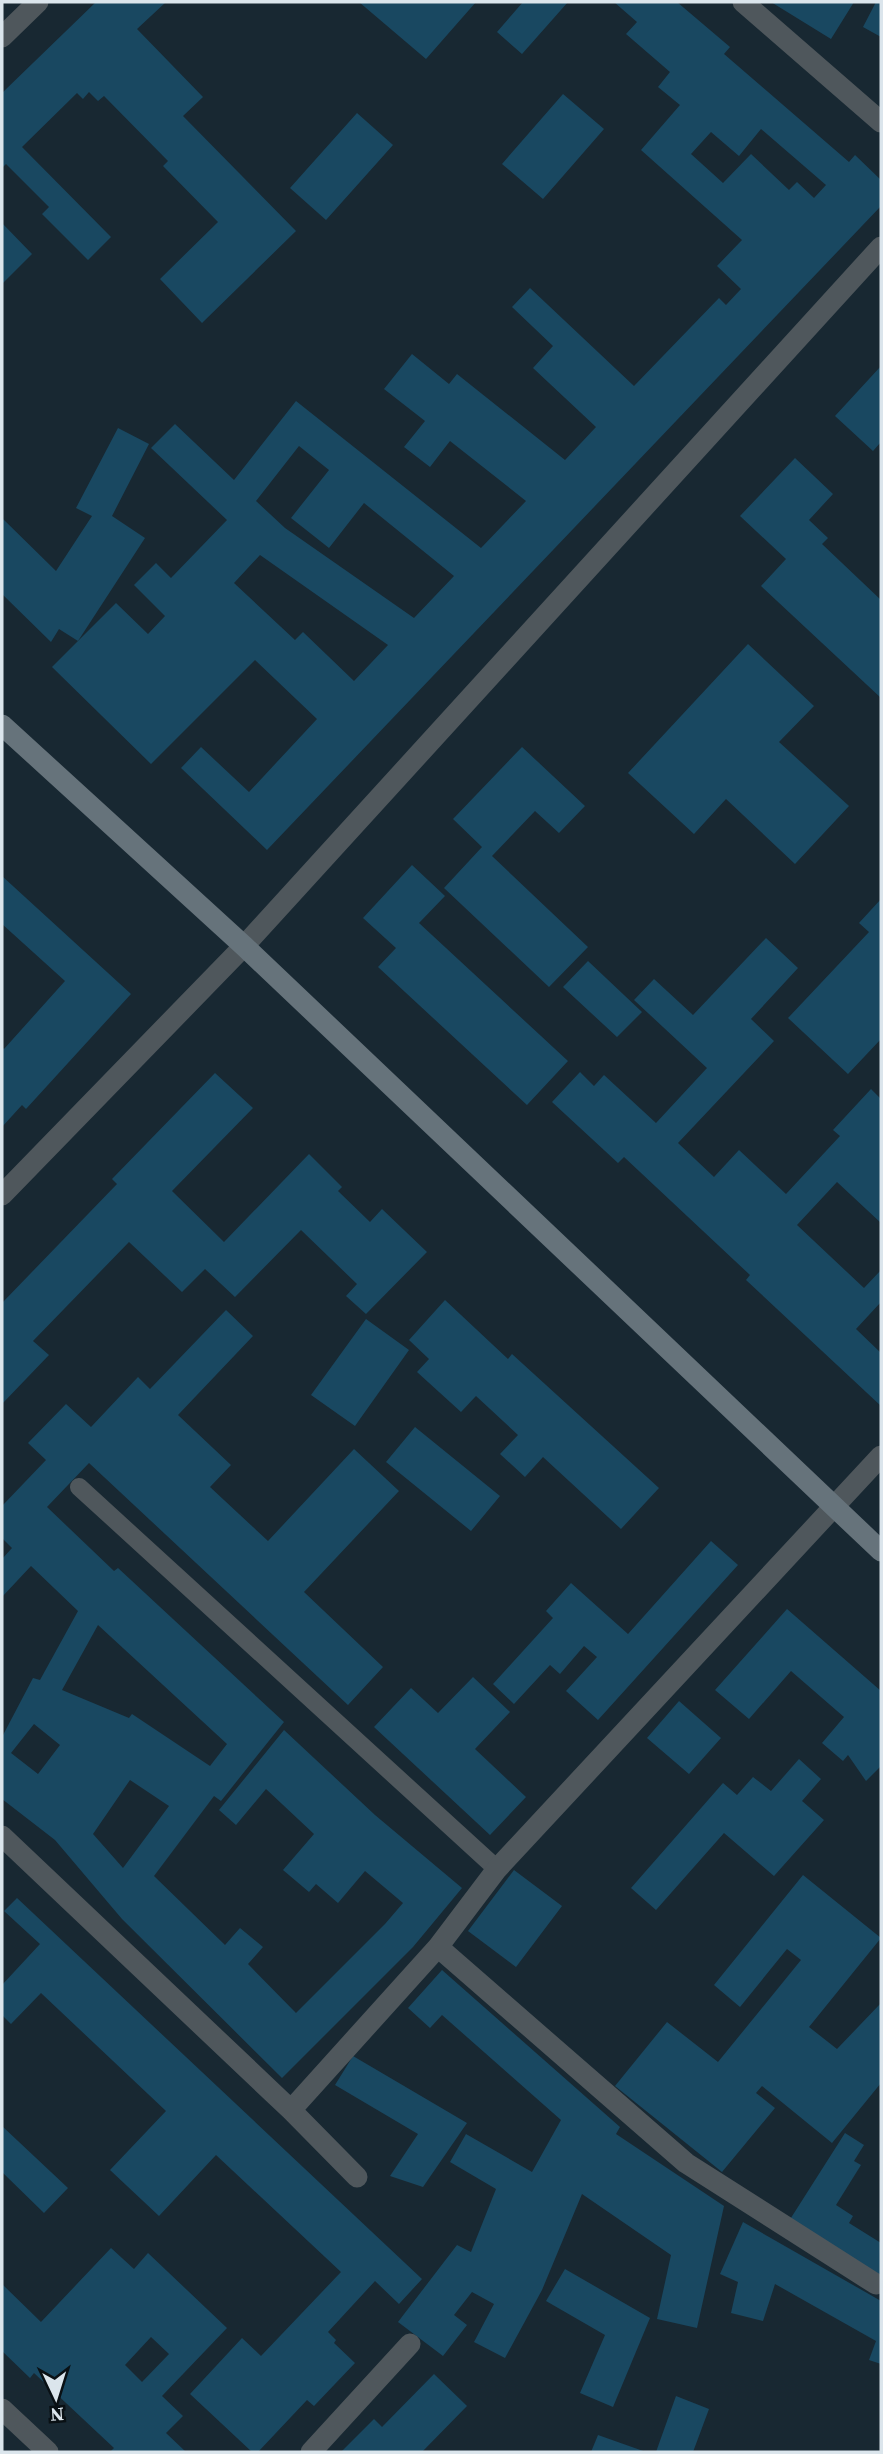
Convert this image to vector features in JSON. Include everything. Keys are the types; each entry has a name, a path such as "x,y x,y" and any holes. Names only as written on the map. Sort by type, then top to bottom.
{"main road":[{"path":"2,725 244,946 881,1551"}],"street":[{"path":"2,37 38,2"},
{"path":"743,2 881,122"},
{"path":"2,1195 244,946 881,247"},
{"path":"291,2110 438,1947 497,1869 881,1456"},
{"path":"2,1836 291,2110 356,2177"},
{"path":"438,1947 686,2163 876,2284"},
{"path":"311,2452 410,2344"},
{"path":"2,2409 48,2452"}],"lane":[{"path":"79,1487 497,1869"}],"building":[{"path":"96,2 166,2 137,29 203,97 183,116 296,231 202,323 160,279 218,222 163,166 168,161 104,96 98,101 89,92 83,99 77,93 22,147 111,237 88,260 42,214 49,207 6,164 2,168 2,93"},
{"path":"359,2 476,2 426,59"},
{"path":"523,2 568,2 522,54 497,32"},
{"path":"614,2 677,2 730,47 724,54 849,162 855,155 881,180 881,206 267,850 181,768 201,747 249,792 317,719 255,660 151,764 52,667 116,603 148,634 165,616 134,585 156,563 171,578 227,520 151,448 175,424 234,480 296,401 481,548 526,501 450,441 430,467 404,447 425,421 384,389 412,354 449,384 457,374 565,460 596,427 533,368 553,346 512,307 530,288 634,386 719,298 726,305 741,289 717,266 742,240 641,150 680,105 658,87 670,72 626,34 637,22","holes":["761,129 826,185 814,198 797,182 789,190 751,154 723,183 691,154 711,132 739,156","299,446 329,470 291,518 329,548 364,503 454,576 414,618 285,528 256,501","260,555 388,645 354,681 303,632 295,640 234,583"]},
{"path":"771,2 854,2 831,39"},
{"path":"876,2 881,2 881,37 863,27"},
{"path":"563,94 604,129 543,199 502,164"},
{"path":"357,113 393,145 326,220 290,188"},
{"path":"2,223 32,254 2,284"},
{"path":"881,366 881,442 873,451 835,416"},
{"path":"118,428 149,444 112,516 145,538 78,641 59,629 51,642 2,594 2,518 56,571 92,516 76,508"},
{"path":"795,458 833,494 809,520 828,538 822,544 881,600 881,698 761,586 786,559 740,516"},
{"path":"748,644 814,706 779,742 849,806 795,864 726,799 694,834 628,773"},
{"path":"522,747 585,806 559,833 535,811 492,856 588,947 549,987 444,888 482,847 453,819"},
{"path":"412,865 445,896 419,923 568,1061 527,1105 378,967 396,948 363,918"},
{"path":"2,876 131,994 26,1109 22,1105 2,1127 2,1047 4,1049 65,981 2,924"},
{"path":"881,899 881,1039 848,1074 788,1018 869,932 859,923"},
{"path":"766,938 798,968 751,1019 774,1041 678,1143 714,1177 739,1150 786,1194 840,1136 833,1130 871,1089 881,1099 881,1223 837,1182 797,1225 864,1288 881,1270 881,1302 856,1329 881,1353 881,1406 746,1280 750,1275 624,1157 618,1163 552,1102 580,1072 594,1086 604,1075 656,1123 707,1068 634,1000 654,979 693,1015"},
{"path":"588,961 642,1012 617,1037 563,987"},
{"path":"215,1073 253,1108 172,1191 224,1242 309,1154 342,1187 338,1191 370,1222 382,1209 427,1252 366,1314 346,1296 357,1284 301,1230 235,1297 205,1269 182,1292 129,1242 33,1341 49,1355 2,1404 2,1303 117,1184 112,1179"},
{"path":"445,1300 508,1359 512,1354 659,1488 621,1529 543,1457 525,1477 500,1454 518,1435 476,1396 461,1412 417,1372 429,1359 409,1340"},
{"path":"226,1310 253,1336 178,1415 231,1465 210,1487 268,1541 354,1449 399,1491 304,1592 383,1667 348,1705 89,1463 47,1507 114,1571 118,1568 284,1722 221,1801 214,1796 154,1876 225,1945 240,1928 263,1947 248,1964 296,2013 403,1903 365,1871 338,1903 316,1884 309,1892 283,1870 314,1834 266,1789 236,1825 219,1810 284,1730 375,1815 462,1888 413,1947 282,2078 122,1919 55,1840 2,1799 2,1737 33,1678 40,1680 78,1611 31,1566 2,1597 2,1559 12,1548 2,1538 2,1506 46,1460 28,1443 66,1404 91,1427 138,1377 150,1389","holes":["98,1625 227,1744 210,1766 132,1714 129,1718 62,1690","34,1724 60,1745 38,1774 11,1753","130,1780 169,1806 123,1868 93,1834"]},
{"path":"366,1319 409,1350 355,1426 311,1395"},
{"path":"415,1427 500,1496 471,1531 386,1462"},
{"path":"711,1541 738,1565 598,1720 566,1691 597,1657 584,1646 560,1674 550,1665 514,1704 493,1684 553,1618 546,1611 571,1583 628,1634"},
{"path":"787,1609 881,1691 881,1766 866,1781 848,1755 843,1761 822,1743 844,1717 791,1671 749,1719 715,1690"},
{"path":"473,1677 510,1712 475,1749 526,1797 490,1835 374,1727 411,1688 438,1713"},
{"path":"679,1701 721,1738 689,1774 647,1738"},
{"path":"799,1759 821,1779 802,1801 824,1820 774,1876 724,1833 656,1910 631,1888 723,1783 737,1795 753,1777 771,1791"},
{"path":"514,1870 562,1906 516,1967 468,1931"},
{"path":"803,1875 881,1938 809,2027 837,2049 881,2003 881,2083 832,2143 762,2086 756,2093 775,2108 722,2172 615,2086 667,2022 718,2062 801,1960 787,1949 740,2007 714,1985"},
{"path":"17,1898 422,2279 399,2304 375,2281 328,2332 336,2340 334,2343 355,2363 314,2406 307,2400 258,2452 252,2452 190,2394 242,2338 261,2356 341,2272 216,2155 159,2216 110,2170 166,2111 41,1993 11,2024 2,2015 2,1985 40,1944 4,1911"},
{"path":"442,1970 620,2127 616,2134 724,2206 697,2328 657,2319 671,2255 582,2194 542,2290 505,2358 474,2342 494,2304 472,2292 454,2315 467,2325 443,2356 398,2322 457,2245 471,2252 496,2189 450,2162 466,2134 532,2172 561,2120 442,2015 430,2028 408,2008"},
{"path":"353,2056 467,2123 423,2187 390,2176 418,2134 335,2085"},
{"path":"2,2126 68,2188 44,2213 2,2172"},
{"path":"845,2133 864,2145 854,2161 861,2165 836,2205 853,2216 849,2223 881,2243 881,2279 789,2221"},
{"path":"743,2222 881,2301 881,2364 869,2360 876,2341 775,2284 763,2321 731,2313 738,2282 720,2274"},
{"path":"111,2248 134,2269 148,2253 227,2328 162,2396 183,2416 166,2433 186,2452 110,2452 114,2448 34,2373 30,2378 2,2351 2,2284 41,2322","holes":["151,2337 169,2354 142,2382 125,2365"]},
{"path":"565,2269 650,2318 613,2407 580,2393 605,2335 546,2301"},
{"path":"434,2374 467,2406 422,2452 341,2452 374,2419 382,2427"},
{"path":"676,2396 709,2409 693,2452 656,2452"},
{"path":"598,2435 646,2452 591,2452"}]}
